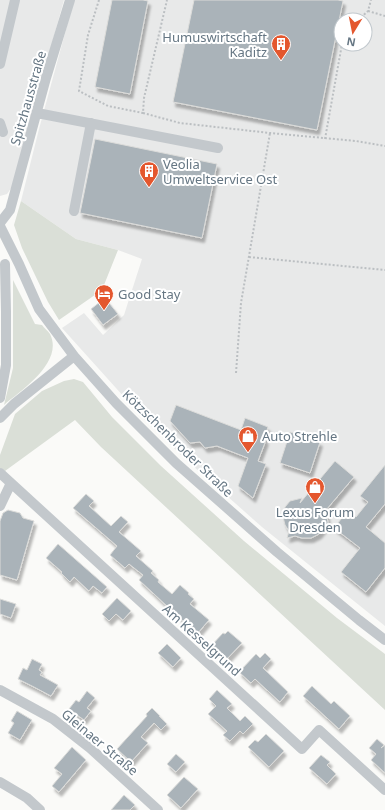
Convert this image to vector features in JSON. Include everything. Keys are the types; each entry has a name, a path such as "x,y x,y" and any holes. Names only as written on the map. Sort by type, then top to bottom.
{"street":[{"path":"0,64 15,0"},
{"name":"Spitzhausstraße","path":"0,223 10,210 70,0"},
{"path":"37,113 218,148"},
{"path":"74,211 91,123"},
{"name":"Kötzschenbroder Straße","path":"0,226 39,309 74,356 116,403 176,463 277,552 385,640"},
{"path":"0,398 6,365 5,264"},
{"path":"0,418 14,404 74,356"},
{"name":"Am Kesselgrund","path":"0,473 302,749 319,730 385,790"},
{"path":"0,506 11,483"},
{"name":"Gleinaer Straße","path":"0,690 53,719 90,748 158,810"},
{"path":"0,782 27,798 40,810"}],"path":[{"path":"99,0 88,35 79,91 108,106 143,113 180,123 325,138 385,146"},
{"path":"143,113 144,98 167,0"},
{"path":"371,0 368,11 385,16"},
{"path":"325,138 341,52"},
{"path":"236,373 241,303 270,133"},
{"path":"249,257 385,270"}],"shaded area":[{"path":"0,0 64,0 12,187 7,194 0,196"},
{"path":"74,0 385,0 385,626 262,527 183,457 143,418 62,328 84,313 103,335 124,315 142,259 118,250 76,239 21,201"},
{"path":"21,201 76,239 118,250 102,290 59,320 48,302 22,248 14,225"},
{"path":"13,280 35,324 42,325 50,334 53,344 51,355 39,374 21,392 4,405 13,368"},
{"path":"74,379 83,382 112,417 161,466 244,541 337,618 385,654 385,710 101,447 75,420 5,471 0,468 0,455 15,414 42,391 64,381"}],"building":[{"path":"112,0 148,1 130,94 95,87"},
{"name":"Humuswirtschaft Kaditz","path":"194,0 343,1 341,12 333,12 333,51 317,130 173,102"},
{"name":"Veolia Umweltservice Ost","path":"95,139 217,164 202,238 80,213"},
{"name":"Good Stay","path":"105,298 118,314 103,325 91,309"},
{"name":"Auto Strehle","path":"176,405 241,430 245,418 268,427 264,439 266,440 258,461 266,464 253,498 238,486 248,458 217,446 205,448 200,442 190,443 170,421"},
{"path":"290,432 320,442 310,473 280,463"},
{"path":"335,461 354,477 326,510 328,523 319,534 311,538 295,536 287,538 289,531 285,525 283,517 285,507 290,501 302,498 300,503"},
{"path":"385,465 385,504 366,527 385,543 385,568 366,592 341,572 360,548 334,528 348,510 356,517 368,502 360,496"},
{"path":"86,494 94,501 89,506 111,526 121,516 128,522 119,532 141,551 136,556 153,571 151,573 159,580 158,582 172,594 180,585 194,599 190,604 209,620 197,634 139,580 143,575 129,564 125,568 110,555 117,546 73,508"},
{"path":"8,510 20,513 23,518 34,521 17,580 0,575 0,521 3,513"},
{"path":"58,544 107,587 102,593 93,586 89,591 74,577 70,582 61,573 62,572 46,558"},
{"path":"117,598 131,611 123,620 116,614 109,621 102,614"},
{"path":"0,599 16,604 11,618 0,614"},
{"path":"228,631 242,643 225,661 210,647 223,633 225,634"},
{"path":"167,644 181,658 173,667 158,653"},
{"path":"265,653 271,659 263,668 288,692 280,702 255,679 251,683 239,672 256,654 260,658"},
{"path":"32,659 42,664 39,670 42,672 40,675 58,685 51,696 18,679 23,668 27,670"},
{"path":"312,686 331,704 334,701 350,716 339,729 303,696"},
{"path":"217,690 232,704 227,708 240,721 245,716 253,724 243,734 240,731 230,741 223,735 227,731 208,714 216,706 209,699"},
{"path":"87,691 95,698 87,708 91,711 84,720 69,709 76,700 79,702"},
{"path":"152,708 167,724 161,730 154,723 141,737 148,743 131,762 117,749 147,716 146,714"},
{"path":"17,711 32,720 20,740 8,733 14,723 11,721"},
{"path":"266,734 284,751 269,767 248,747 255,740 258,742"},
{"path":"377,739 384,745 381,748 385,745 385,773 371,760 376,754 369,748"},
{"path":"72,747 86,760 59,792 52,786 62,774 54,768"},
{"path":"176,754 185,762 176,772 167,764"},
{"path":"321,755 330,762 327,765 336,774 327,784 309,768"},
{"path":"184,777 198,789 181,808 167,795"},
{"path":"124,795 135,805 130,810 111,810"}],"place":[{"name":"Humuswirtschaft Kaditz","path":"281,61"},
{"name":"Veolia Umweltservice Ost","path":"149,188"},
{"name":"Good Stay","path":"104,311"},
{"name":"Auto Strehle","path":"248,453"},
{"name":"Lexus Forum Dresden","path":"315,504"}]}
